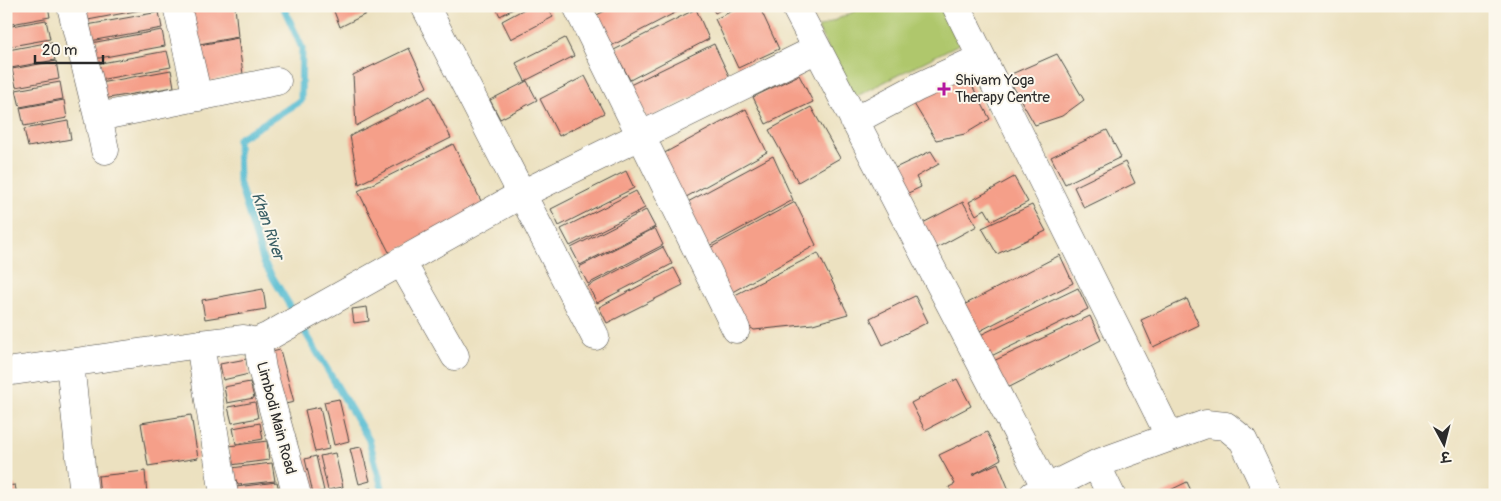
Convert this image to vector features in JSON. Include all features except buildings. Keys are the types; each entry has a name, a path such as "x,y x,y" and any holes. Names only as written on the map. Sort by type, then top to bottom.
{"street":[{"path":"71,6 105,150"},
{"path":"177,6 198,97"},
{"path":"426,6 595,336"},
{"path":"795,6 1039,491 1096,464 1206,424 1226,426 1243,440 1268,495"},
{"path":"956,6 1170,437"},
{"path":"582,8 640,134 736,329"},
{"path":"6,372 200,344 244,340 255,342 522,194 640,134 817,49"},
{"path":"854,121 918,87 981,58"},
{"path":"98,117 277,81"},
{"path":"401,261 455,356"},
{"name":"Limbodi Main Road","path":"255,342 259,350 262,370 297,495"},
{"path":"200,344 224,495"},
{"path":"70,364 84,495"},
{"path":"1096,464 1112,495"}],"green space":[{"path":"866,6 945,6 963,42 853,98 818,28"}],"waterway":[{"name":"Khan River","path":"283,6 302,48 301,101 238,139 239,182 264,263 296,316"},
{"name":"Khan River","path":"301,325 369,440 384,495"}],"place":[{"name":"Shivam Yoga Therapy Centre","path":"944,89"}]}
